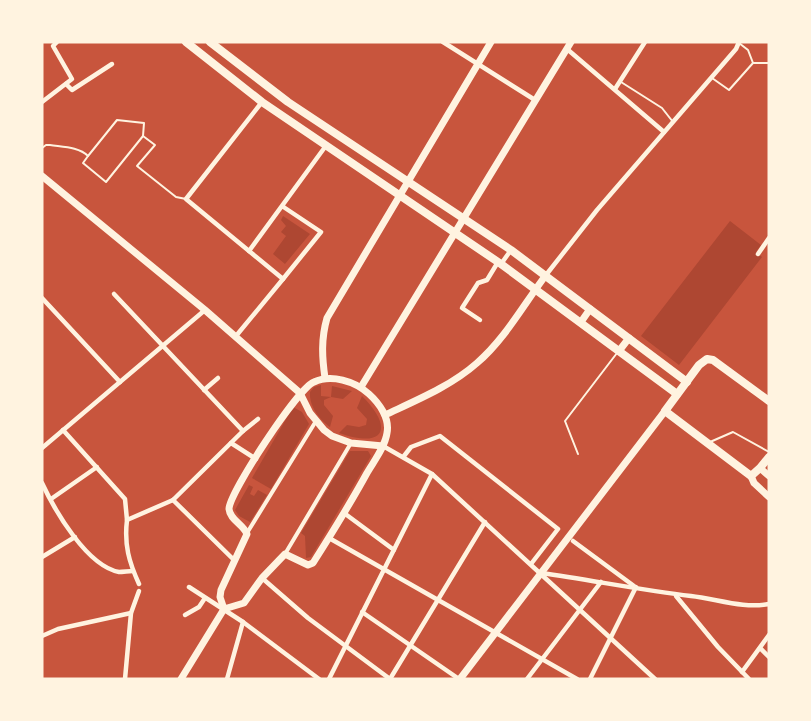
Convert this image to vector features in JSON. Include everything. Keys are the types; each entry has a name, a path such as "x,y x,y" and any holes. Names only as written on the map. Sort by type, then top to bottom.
{"main road":[{"path":"186,42 262,102 325,147 500,263 677,394"},
{"path":"210,42 288,102 511,250 687,381"},
{"path":"325,378 322,335 327,318 491,42"},
{"path":"361,387 569,45"},
{"path":"42,176 236,336 300,393 316,421 332,436 351,443 383,446"},
{"path":"385,415 456,378 478,363 496,343 546,275"},
{"path":"580,322 590,309"},
{"path":"619,351 629,338"},
{"path":"460,679 703,361 713,360 769,400"},
{"path":"181,679 222,613 244,603 262,578 285,554 308,565 313,563 332,540 347,516 388,432 385,415 372,397 361,387 346,381 325,378 312,382 290,405 253,457 229,506 231,516 245,528 247,534 220,590 222,613"},
{"path":"665,411 751,476 754,483 769,497"},
{"path":"751,476 769,457"},
{"path":"760,468 769,476"}],"street":[{"path":"42,102 72,79 53,46 57,42"},
{"path":"443,42 535,100"},
{"path":"615,89 645,42"},
{"path":"546,275 597,210 739,43"},
{"path":"569,45 664,132"},
{"path":"66,84 72,90 112,64"},
{"path":"262,102 186,199 249,251 280,281"},
{"path":"249,251 325,147"},
{"path":"236,336 321,232 284,204"},
{"path":"758,254 769,238"},
{"path":"480,320 462,308 478,283 487,280 511,250"},
{"path":"114,294 243,431"},
{"path":"42,298 120,382"},
{"path":"42,448 205,310"},
{"path":"204,390 218,378"},
{"path":"128,520 173,500 258,419"},
{"path":"247,534 316,421"},
{"path":"63,430 125,499 128,520 125,539 133,571 139,584"},
{"path":"404,456 411,447 440,436 560,530 531,564"},
{"path":"231,443 253,457"},
{"path":"285,554 351,443"},
{"path":"383,446 432,474 655,679"},
{"path":"53,498 97,467"},
{"path":"329,679 432,474"},
{"path":"42,483 85,552 112,569 120,572 133,571"},
{"path":"173,500 235,561"},
{"path":"347,516 394,550"},
{"path":"262,578 309,618 390,679 485,522"},
{"path":"42,557 75,537"},
{"path":"332,540 577,679"},
{"path":"573,541 636,587"},
{"path":"541,573 636,587 676,596 747,605 769,603"},
{"path":"527,679 601,582"},
{"path":"189,587 222,613 243,622 319,679"},
{"path":"590,679 636,587"},
{"path":"125,679 131,613 139,591"},
{"path":"676,596 748,679"},
{"path":"185,615 199,607 205,598"},
{"path":"362,612 460,679"},
{"path":"42,636 58,629 131,613"},
{"path":"227,679 243,622"},
{"path":"742,672 769,635"},
{"path":"760,648 769,657"}],"lane":[{"path":"739,43 748,50 753,63"},
{"path":"711,78 729,90 753,63 769,63"},
{"path":"620,82 662,108 673,122"},
{"path":"117,120 144,123 143,136 106,182 83,163 117,120"},
{"path":"143,136 155,146 137,166 176,197 186,199"},
{"path":"42,148 46,145 79,150 88,156"},
{"path":"578,454 565,421 619,351"},
{"path":"708,443 733,432 769,452"}],"shaded area":[{"path":"283,216 310,234 285,264 273,254 286,236 281,232 286,226 281,220"},
{"path":"730,221 761,245 756,252 762,257 679,365 641,336"},
{"path":"321,385 321,396 331,397 324,400 324,405 333,416 330,427 322,420 311,402 310,392 314,387"},
{"path":"332,386 352,391 343,399 331,397"},
{"path":"362,396 379,418 380,433 366,439 339,433 347,425 359,427 366,425 367,419 357,408"},
{"path":"293,407 302,412 309,424 271,489 252,478"},
{"path":"350,451 368,451 371,456 311,557 306,558 305,536 301,533"},
{"path":"249,485 253,487 250,494 254,496 258,490 267,495 250,522 239,516 235,510"}]}
